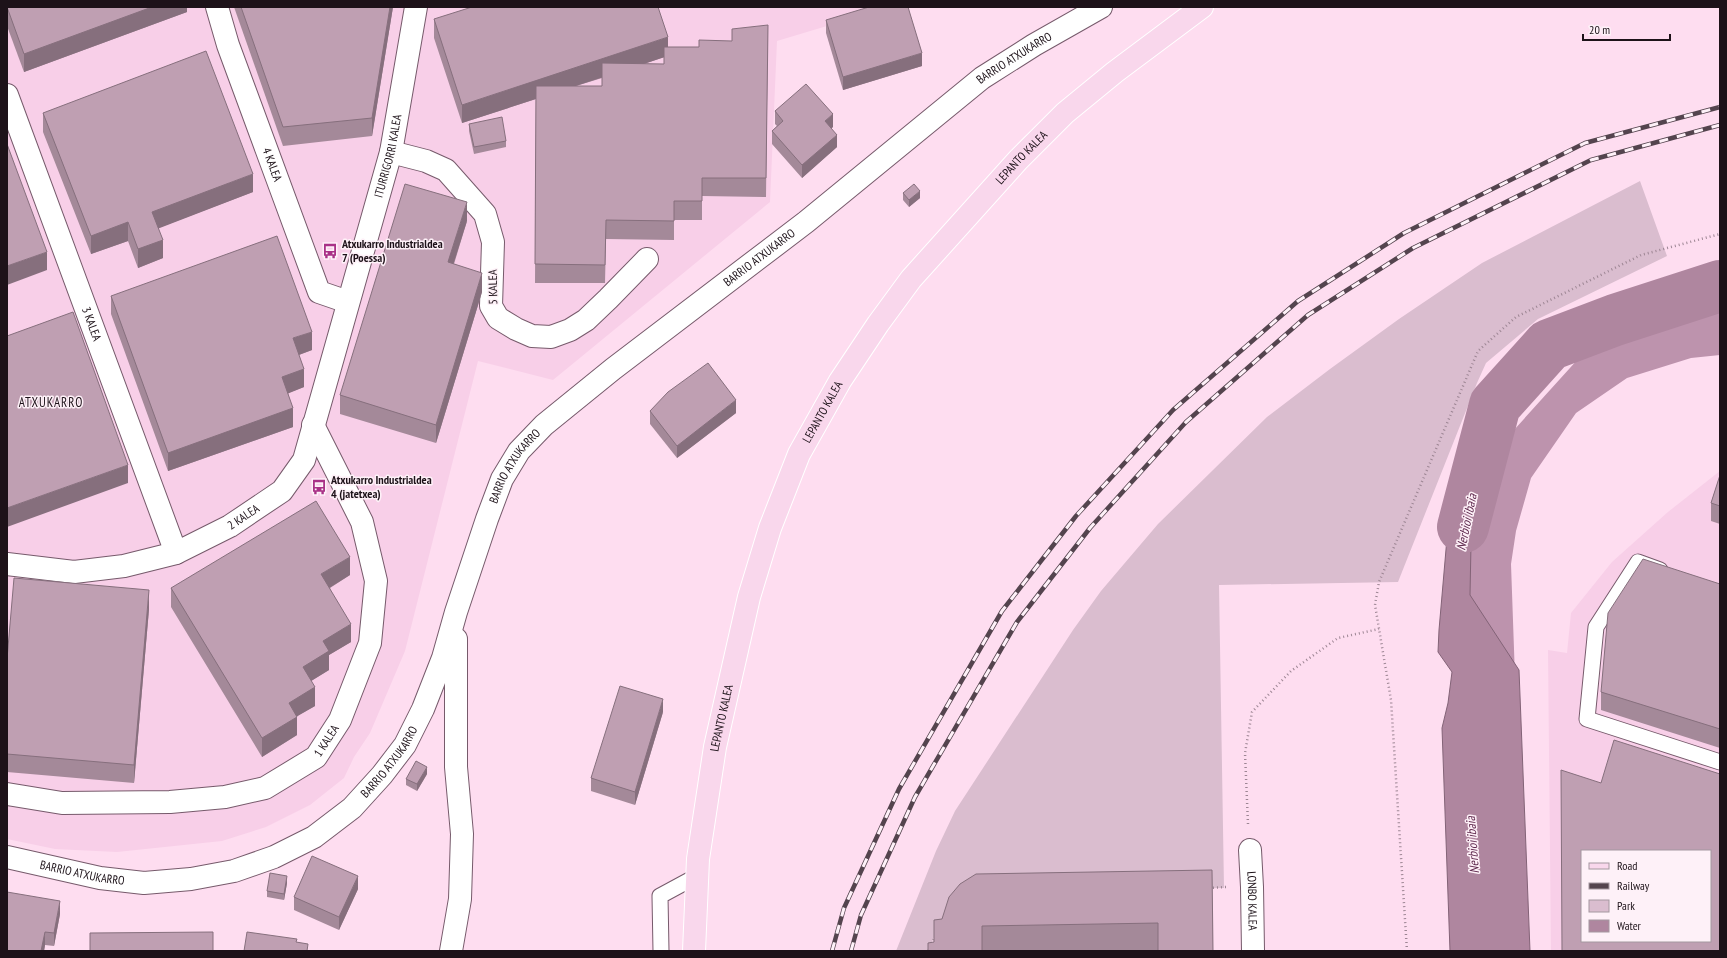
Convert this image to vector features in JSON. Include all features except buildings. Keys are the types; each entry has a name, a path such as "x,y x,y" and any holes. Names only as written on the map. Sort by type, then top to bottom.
{"main road":[{"name":"LEPANTO KALEA","path":"694,951 698,858 715,747 749,596 770,528 799,454 840,381 878,324 911,279 1018,160 1065,113 1115,72 1202,7"}],"street":[{"name":"4 KALEA","path":"217,7 228,45 319,292 348,302"},
{"name":"ITURRIGORRI KALEA","path":"348,302 391,152 416,7"},
{"name":"BARRIO ATXUKARRO","path":"7,858 100,878 144,883 191,879 234,871 274,857 314,838 352,808 382,775 405,744 424,709 443,658 456,612 502,479 519,451 544,425 619,365 806,222 982,78 1101,7"},
{"name":"3 KALEA","path":"7,96 176,553"},
{"name":"5 KALEA","path":"391,152 426,161 446,170 485,214 493,242 491,306 498,318 516,329 532,336 551,337 570,330 586,320 647,259"},
{"name":"2 KALEA","path":"7,564 74,572 124,566 176,553 230,526 282,491 304,460 348,302"},
{"name":"1 KALEA","path":"7,794 62,803 170,802 225,797 265,788 316,757 340,720 370,643 376,581 362,522 313,424"},
{"path":"451,951 460,899 462,834 456,766 456,612"},
{"name":"LONBO KALEA","path":"1250,850 1253,951"}],"lane":[{"path":"1675,574 1638,562 1596,626 1587,720 1720,762"},
{"path":"661,951 660,896 697,876"}],"path":[{"path":"1407,951 1391,700 1375,605 1379,582 1478,351 1516,317 1641,255 1720,234"},
{"path":"1250,850 1245,753 1252,712 1291,671 1338,638 1379,629"},
{"path":"1201,888 1252,887"},
{"path":"928,951 937,932"}],"shaded area":[{"path":"7,7 890,7 777,41 770,202 553,380 478,361 405,651 370,733 354,757 344,778 310,805 266,827 222,841 117,852 55,849 7,839"},
{"path":"1720,304 1720,355 1691,358 1627,378 1576,413 1531,478 1516,531 1511,564 1520,819 1454,603 1504,441 1598,337"},
{"path":"1720,471 1720,951 1551,951 1548,650 1567,653 1571,613 1612,562 1668,512"}],"green space":[{"path":"1640,181 1667,256 1538,319 1486,363 1398,582 1219,585 1224,888 1069,890 939,926 928,951 896,951 936,851 955,811 1073,630 1101,591 1158,524 1267,417 1399,319 1482,263"}],"water":[{"path":"1470,448 1493,469 1471,544 1470,595 1519,670 1530,951 1450,951 1442,728 1448,703 1452,672 1438,652 1447,538"}],"waterway":[{"name":"Nerbioi ibaia","path":"1463,527 1495,405 1549,345 1615,320 1720,286"}],"railway":[{"path":"832,951 844,908 899,789 1002,611 1076,516 1173,410 1298,301 1404,233 1585,143 1720,107"},
{"path":"851,951 861,915 915,797 1017,622 1090,528 1186,422 1308,315 1413,248 1591,160 1720,125"}],"place":[{"name":"Atxukarro Industrialdea 7 (Poessa)","path":"330,251"},
{"name":"Atxukarro Industrialdea 4 (jatetxea)","path":"319,487"}],"district":[{"name":"ATXUKARRO","path":"51,402"}]}
